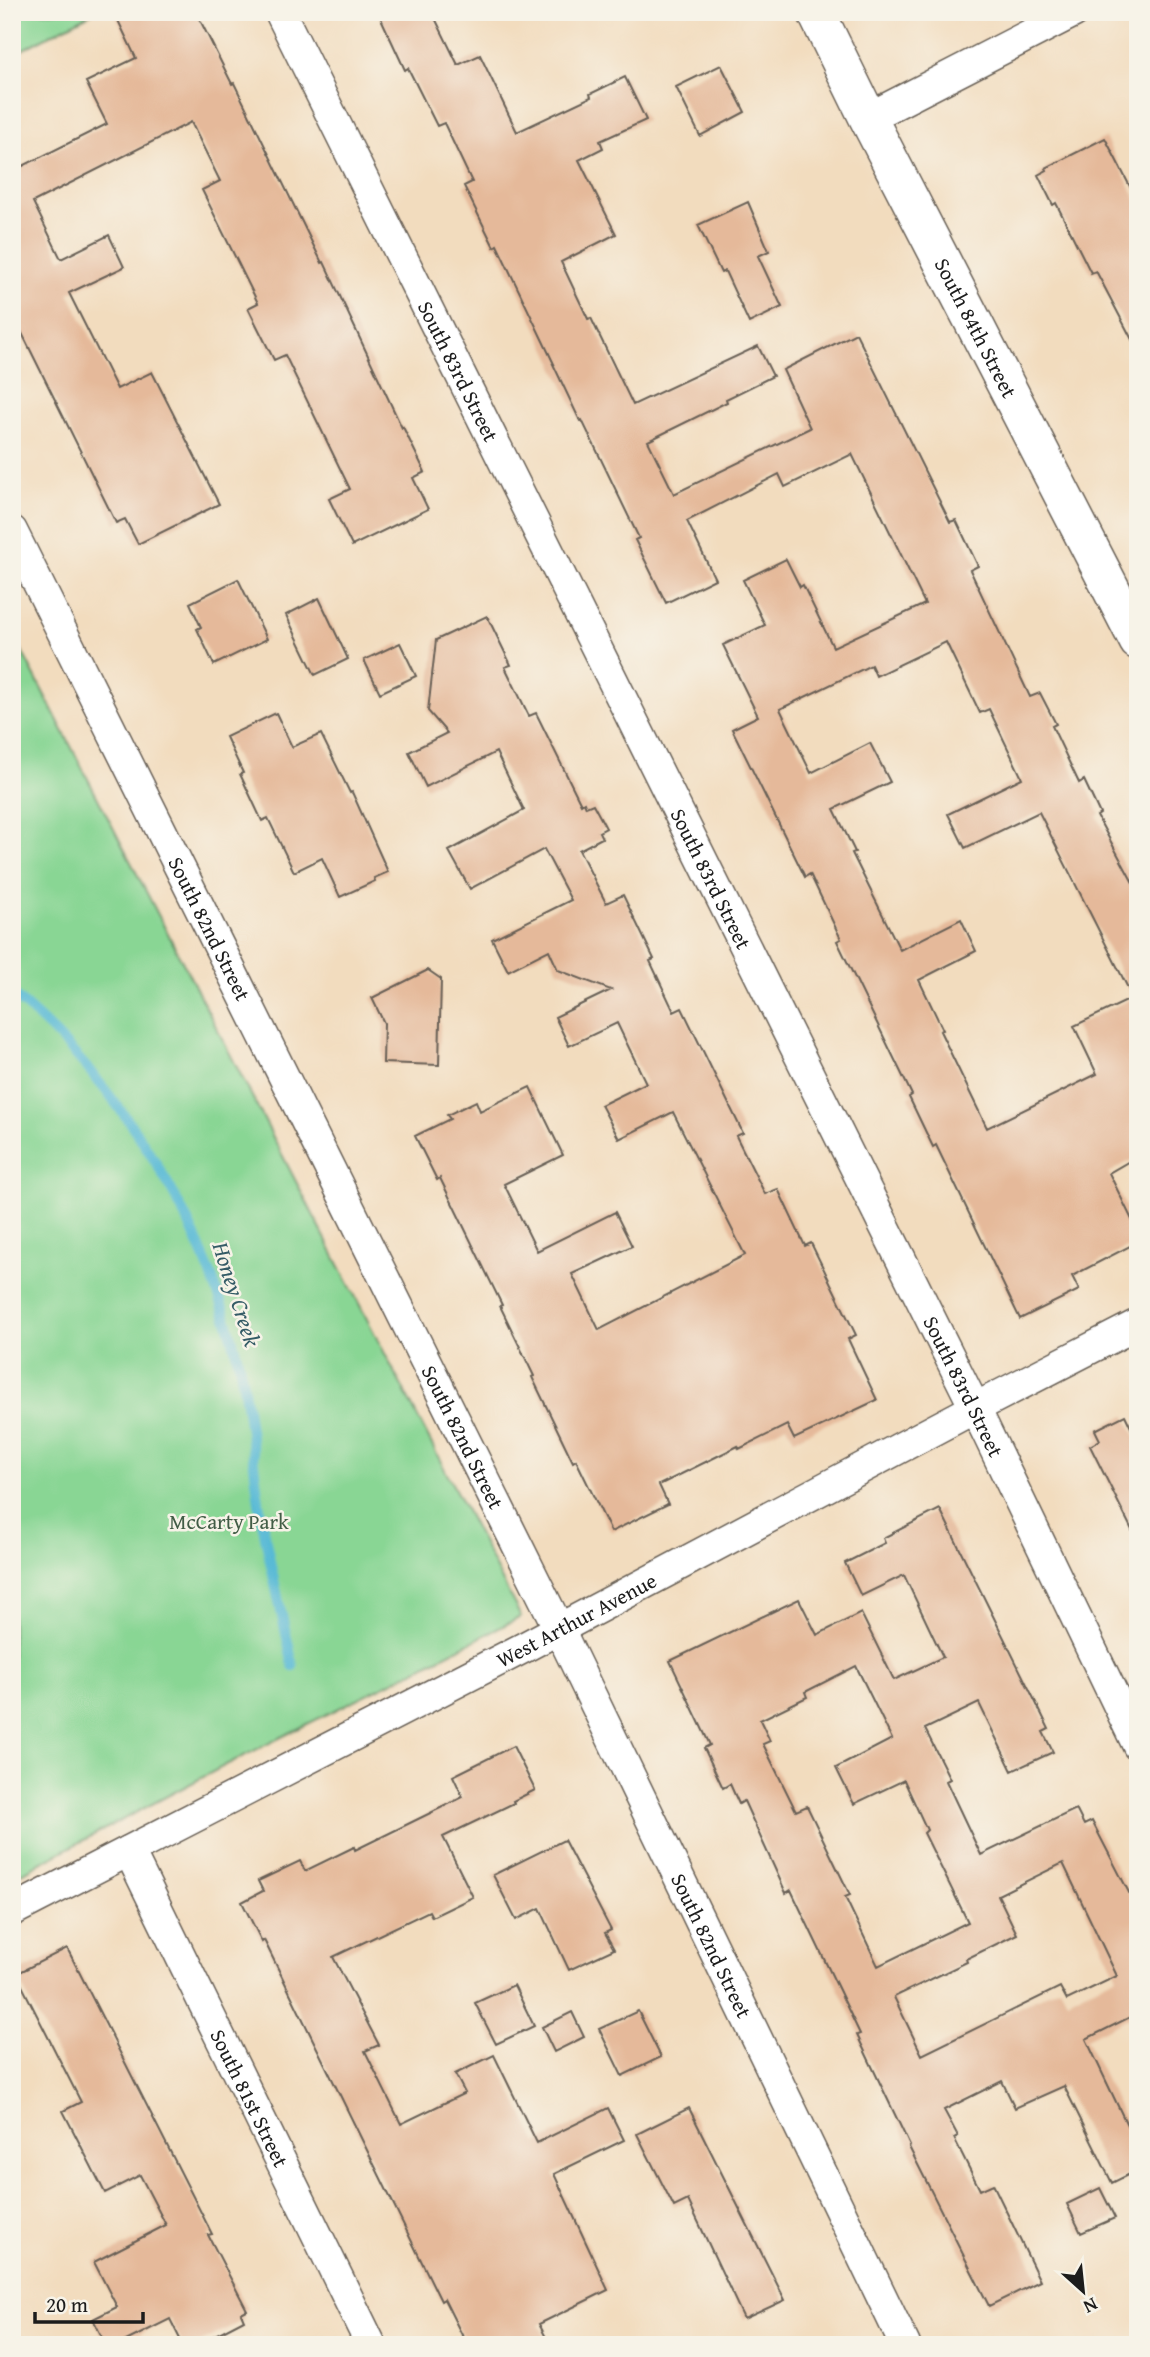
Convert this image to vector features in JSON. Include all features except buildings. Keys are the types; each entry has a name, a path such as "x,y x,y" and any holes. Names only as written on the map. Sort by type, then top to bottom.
{"street":[{"name":"South 83rd Street","path":"280,12 975,1408 1138,1746"},
{"name":"South 84th Street","path":"816,12 1138,641"},
{"path":"868,118 1074,12"},
{"name":"South 82nd Street","path":"12,531 559,1629 905,2345"},
{"name":"West Arthur Avenue","path":"12,1911 559,1629 1138,1324"},
{"name":"South 81st Street","path":"129,1850 371,2345"}],"green space":[{"path":"12,12 94,12 12,55"},
{"name":"McCarty Park","path":"12,632 521,1617 226,1765 12,1878"}],"waterway":[{"name":"Honey Creek","path":"12,994 87,1068 121,1110 177,1200 200,1248 220,1298 240,1369 262,1521 293,1666"}]}
